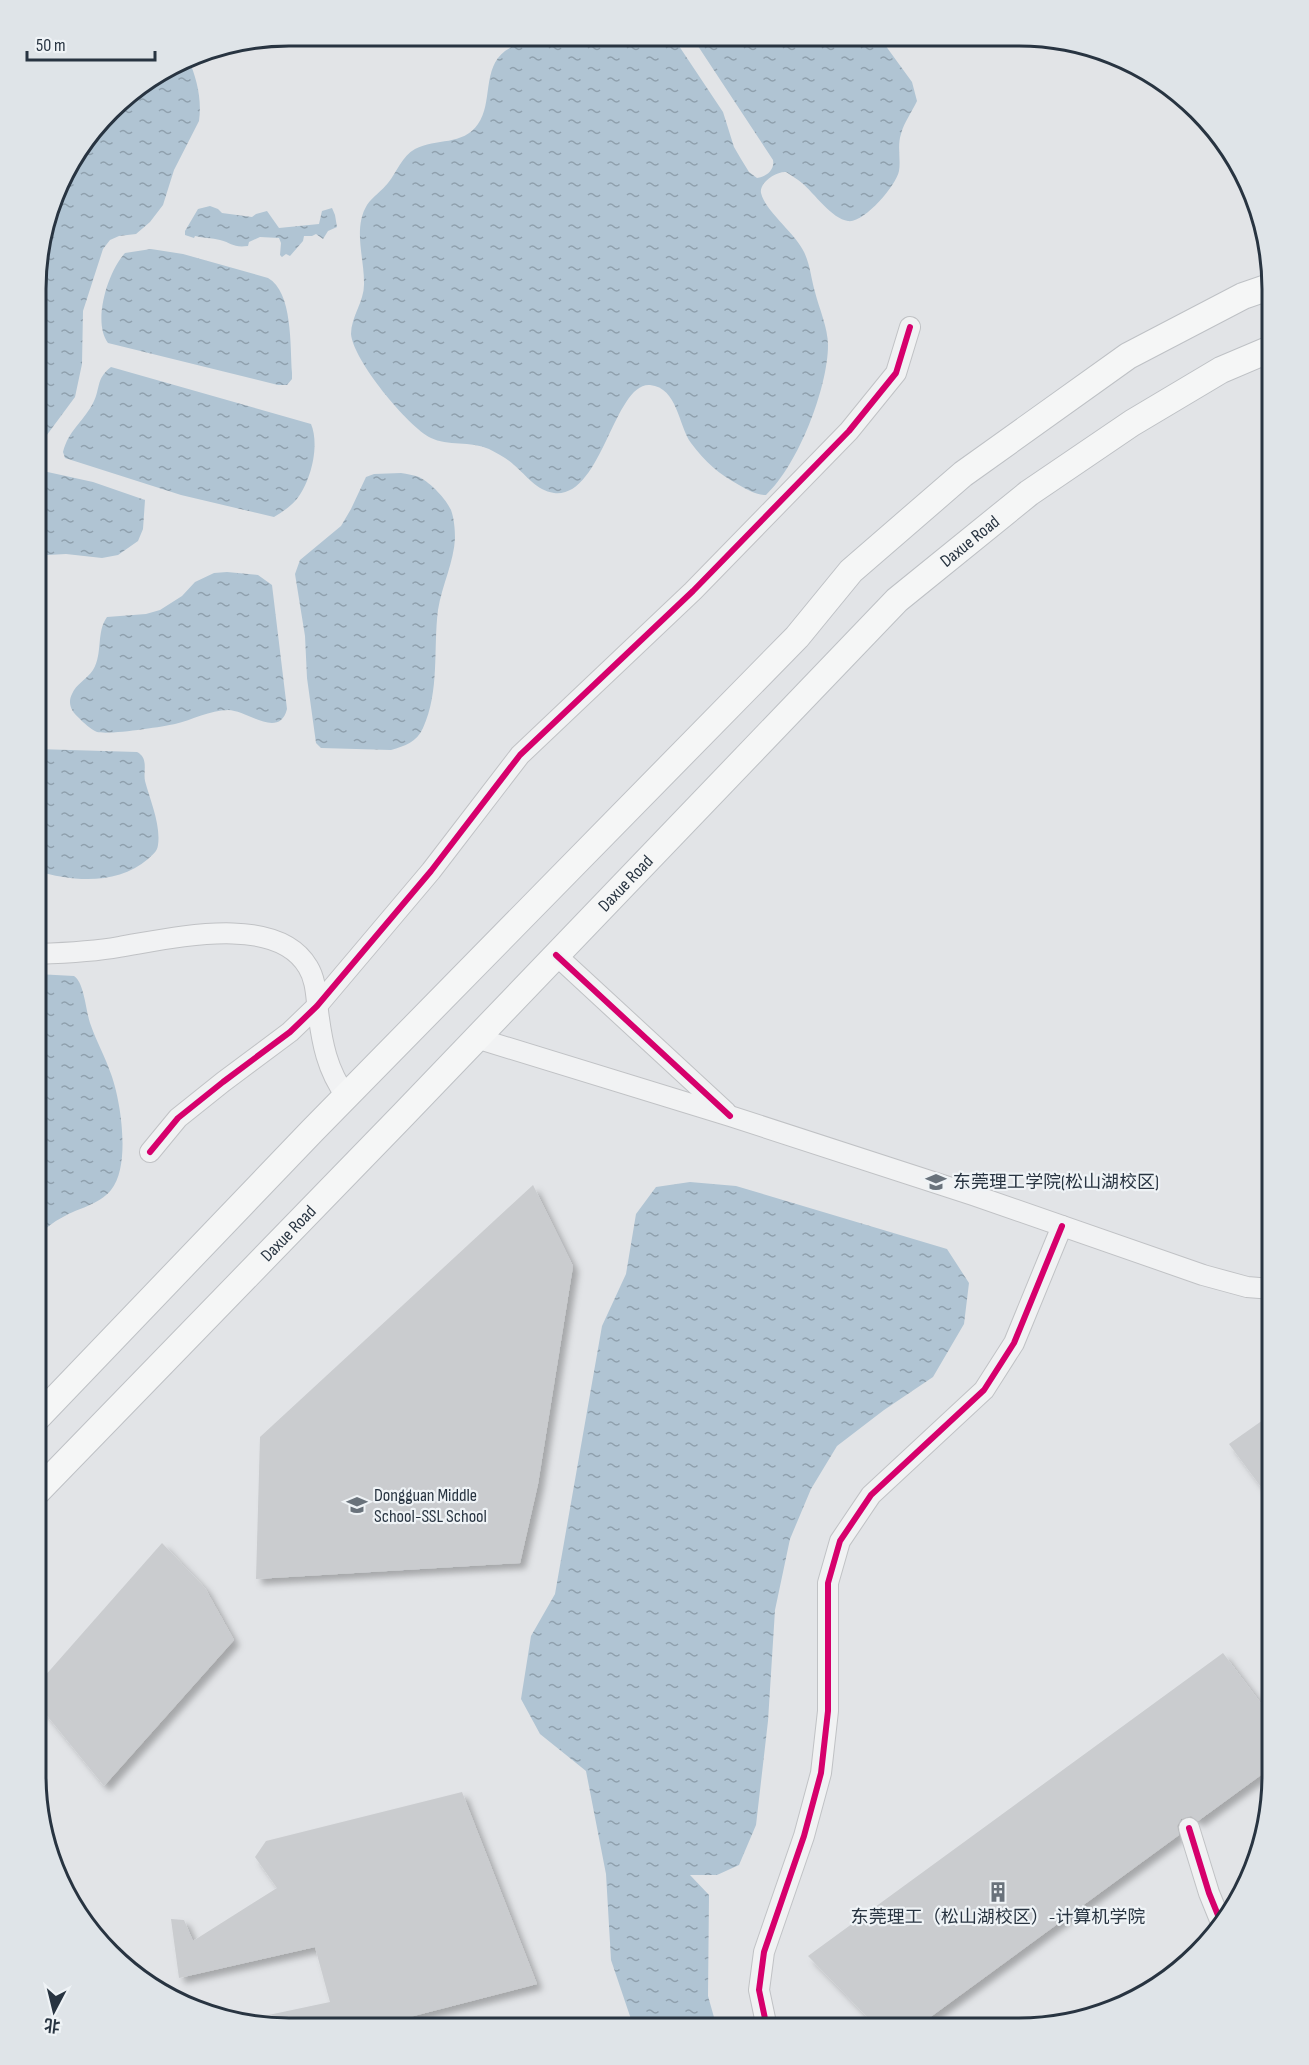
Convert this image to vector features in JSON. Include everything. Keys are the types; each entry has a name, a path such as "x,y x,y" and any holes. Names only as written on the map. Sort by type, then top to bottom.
{"main road":[{"path":"46,1408 346,1096 789,646 851,571 963,474 1128,356 1243,296 1262,289"},
{"name":"Daxue Road","path":"46,1483 897,600 1029,493 1132,423 1221,370 1262,353"}],"street":[{"path":"150,1152 178,1118 290,1032 317,1006 431,871 520,755 709,576 849,430 896,373 910,327"},
{"path":"46,953 118,948 188,935 222,933 270,939 288,947 299,954 309,967 315,984 325,1057 331,1072 346,1096"},
{"path":"556,955 730,1116"},
{"path":"476,1038 730,1116 1203,1275 1247,1287 1262,1288"},
{"path":"764,2018 759,1990 764,1952 804,1836 821,1773 828,1711 828,1583 840,1541 871,1495 984,1390 1014,1343 1062,1226"},
{"path":"1189,1828 1218,1915"}],"water":[{"path":"515,46 679,46 723,112 734,147 749,172 757,178 769,172 773,167 773,160 698,46 886,46 912,82 917,101 901,134 897,178 878,203 862,217 848,221 836,216 802,183 786,172 769,178 761,189 768,207 800,245 806,257 828,338 827,363 823,382 809,425 789,465 766,495 755,493 739,485 707,462 691,443 672,400 659,388 650,385 638,389 627,401 596,461 584,478 570,490 554,493 537,486 509,461 489,449 431,438 409,421 396,407 361,360 351,334 364,289 360,233 367,205 388,183 410,152 423,146 457,139 472,131 483,116 493,67 498,58"},
{"path":"192,68 198,89 199,121 174,170 163,205 150,222 136,234 119,236 110,240 103,249 83,311 82,364 75,397 46,436 46,290 51,242 59,212 79,168 107,129 129,107 155,87"},
{"path":"210,206 222,213 252,217 267,211 279,228 319,224 322,211 332,208 337,227 328,231 323,239 316,234 304,236 303,241 290,256 286,254 282,257 279,238 260,237 249,242 248,246 239,246 217,239 195,236 194,238 185,235 198,209"},
{"path":"151,249 183,254 268,278 276,285 282,295 289,321 292,379 287,385 278,385 108,343 103,334 102,310 113,272 125,253"},
{"path":"111,367 311,424 315,442 310,474 296,500 274,517 181,495 65,458 63,452 72,432 88,412 95,400 100,380"},
{"path":"46,472 93,482 145,500 143,529 138,541 118,555 102,558 66,554 46,555"},
{"path":"401,473 419,477 433,487 449,506 454,524 454,547 438,610 434,685 428,714 417,737 410,743 391,750 321,748 316,743 307,678 305,636 295,574 300,560 341,526 366,477 374,474"},
{"path":"214,573 258,575 272,585 287,709 283,718 270,723 236,711 221,710 168,725 104,733 92,729 76,716 70,701 76,687 91,673 96,664 102,629 107,617 146,614 160,610 182,596 195,582"},
{"path":"46,749 137,752 144,761 145,781 155,813 159,837 157,849 136,867 109,877 80,879 46,874"},
{"path":"46,974 74,976 80,984 90,1023 115,1086 122,1133 121,1166 111,1190 94,1203 46,1228"},
{"path":"690,1182 736,1186 947,1249 969,1283 964,1324 933,1377 884,1410 837,1446 811,1489 790,1539 775,1610 768,1721 756,1825 739,1865 717,1875 690,1875 709,1895 708,1996 714,2018 631,2018 611,1960 606,1874 586,1771 540,1734 521,1699 531,1636 555,1594 602,1326 626,1274 636,1214 656,1187"}],"building":[{"path":"533,1185 573,1266 538,1484 520,1563 256,1579 260,1437"},
{"path":"1262,1421 1262,1488 1229,1444"},
{"path":"162,1543 205,1588 234,1640 104,1786 46,1714 46,1675"},
{"name":"东莞理工（松山湖校区）-计算机学院","path":"1223,1653 1262,1705 1262,1774 1198,1821 1191,1816 1181,1819 1177,1826 1179,1835 929,2018 868,2018 808,1956"},
{"path":"462,1792 537,1984 406,2018 274,2018 262,2016 330,2002 315,1947 179,1978 171,1919 184,1920 193,1941 277,1888 255,1857 266,1841"}],"cycle path":[{"path":"150,1152 178,1118 290,1032 317,1006 431,871 520,755 693,591 849,431 896,373 910,327"},
{"path":"556,955 730,1116"},
{"path":"765,2018 759,1990 764,1952 804,1836 821,1773 828,1711 828,1583 840,1541 871,1495 984,1390 1014,1343 1062,1226"},
{"path":"1189,1828 1218,1915"}],"place":[{"name":"东莞理工学院(松山湖校区)","path":"936,1182"},
{"name":"Dongguan Middle School-SSL School","path":"357,1505"},
{"name":"东莞理工（松山湖校区）-计算机学院","path":"998,1892"}]}
